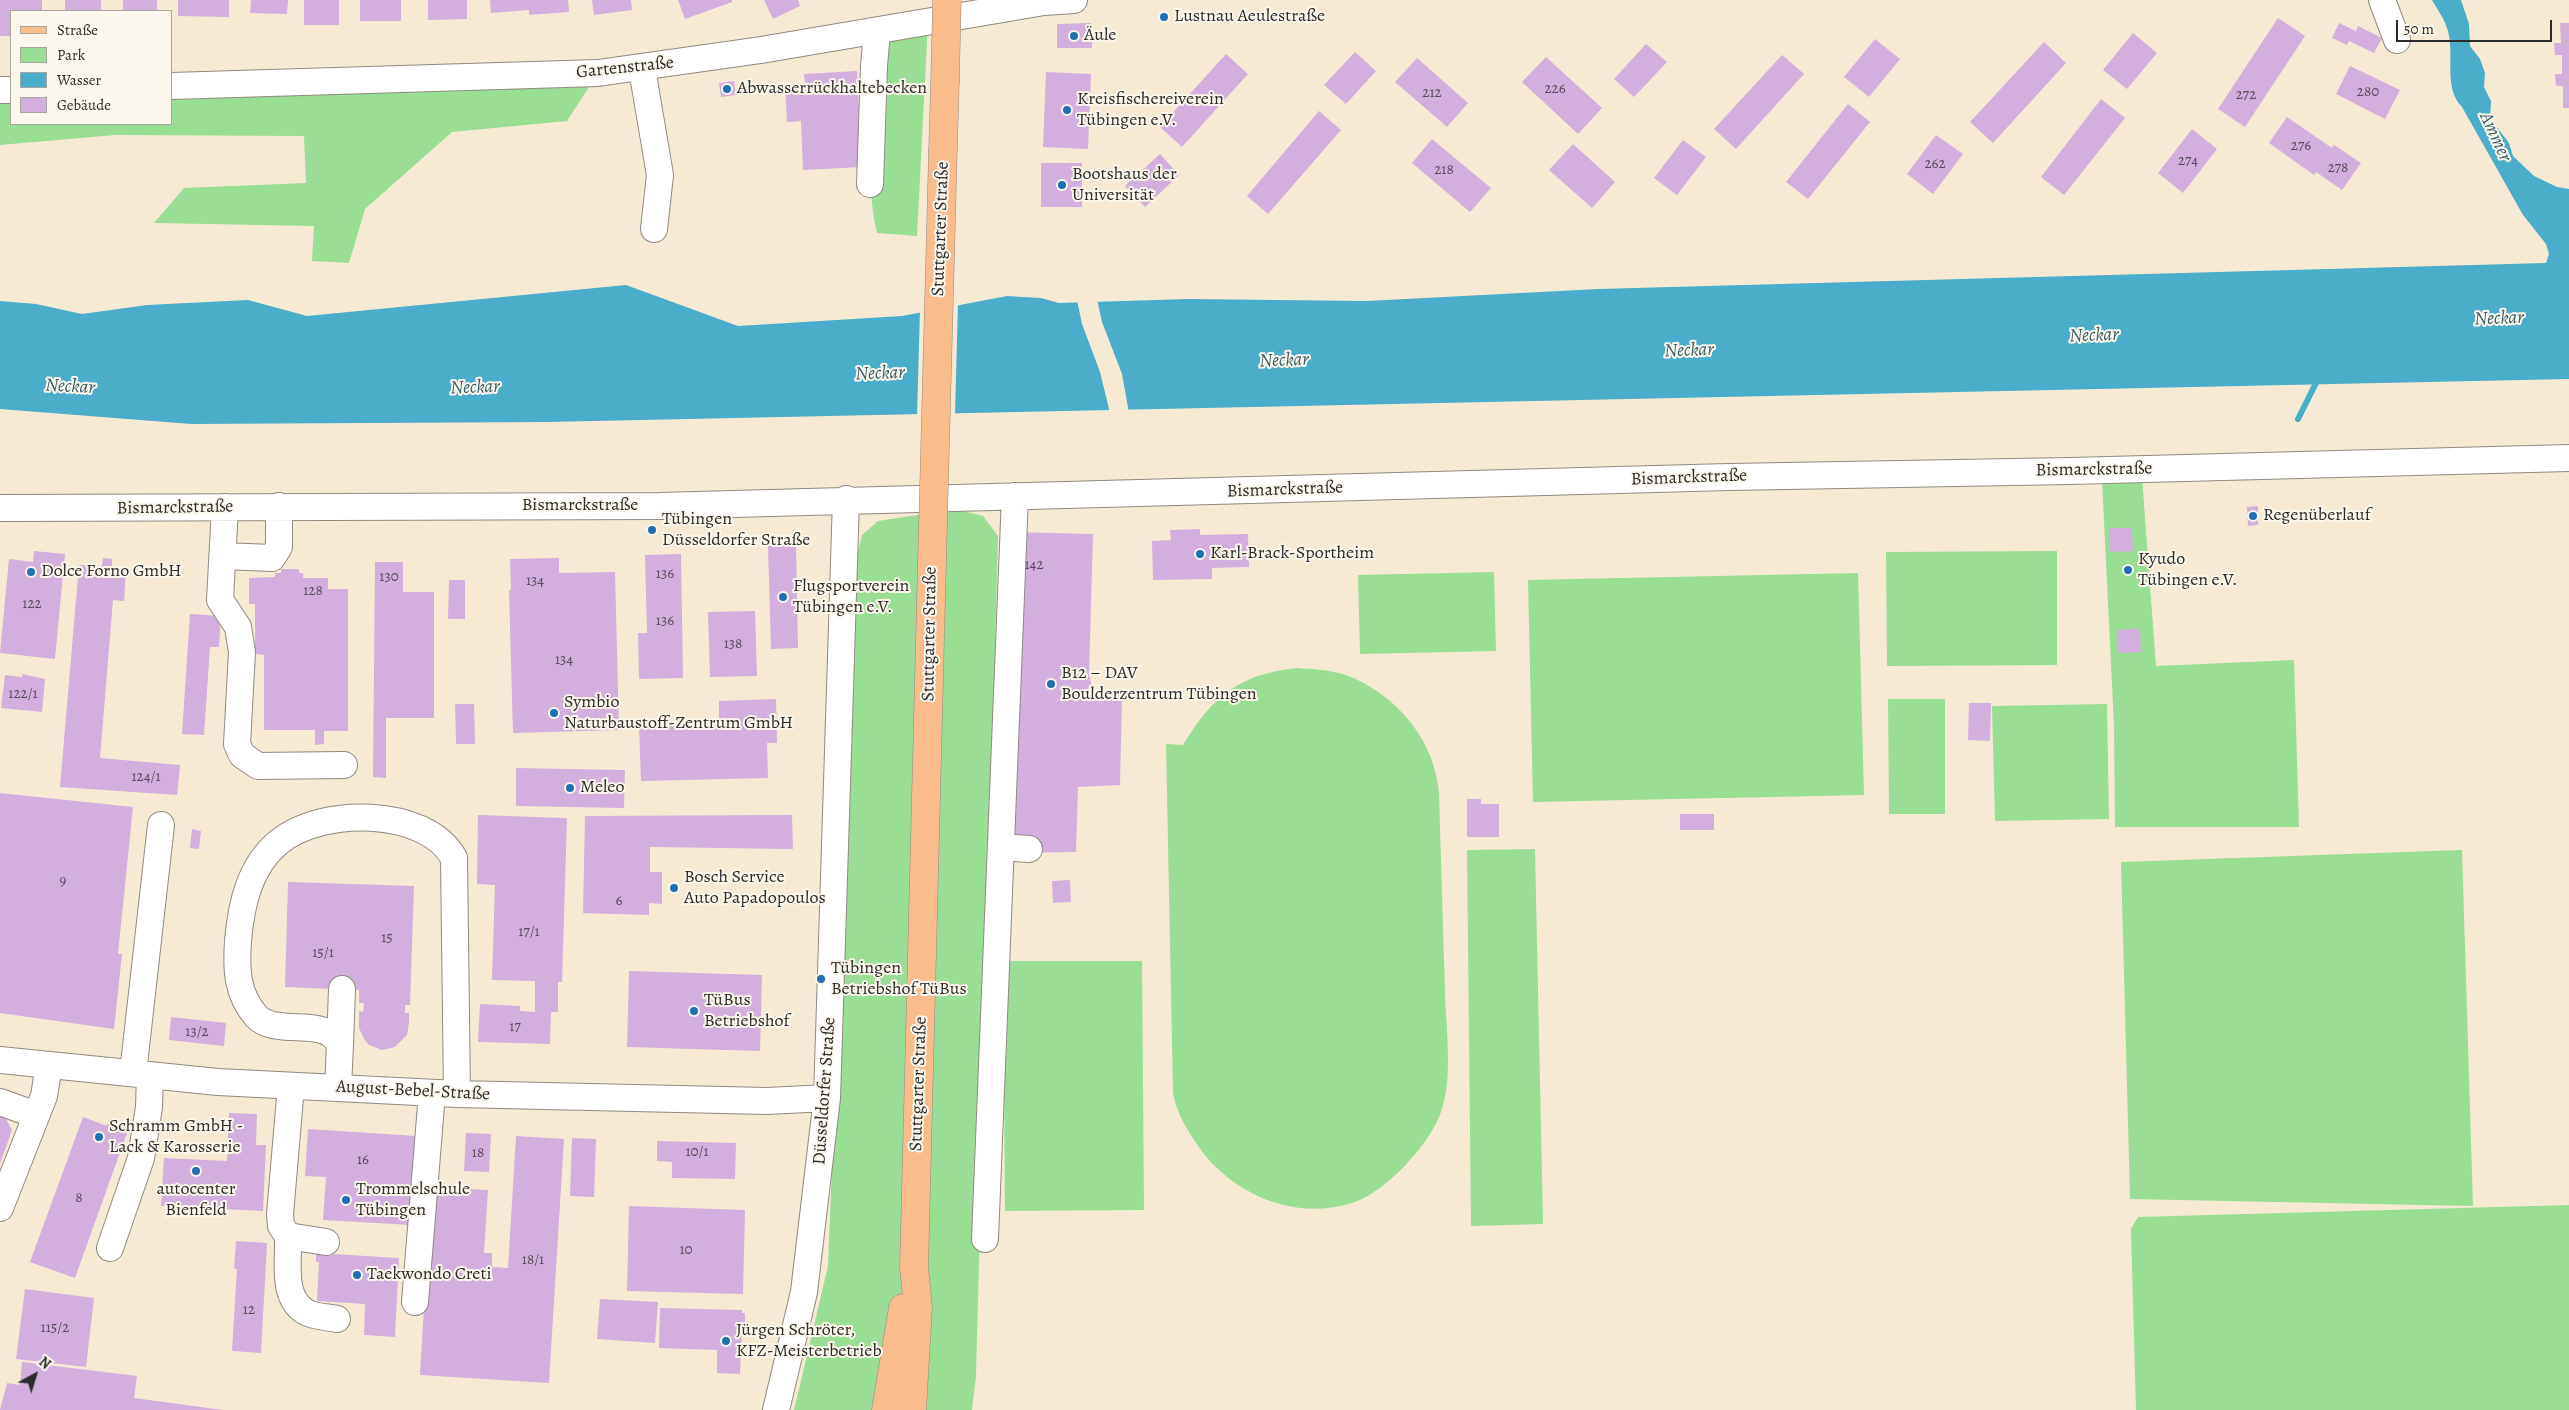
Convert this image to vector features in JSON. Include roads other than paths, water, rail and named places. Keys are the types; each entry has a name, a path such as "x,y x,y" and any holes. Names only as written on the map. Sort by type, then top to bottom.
{"main road":[{"name":"Stuttgarter Straße","path":"912,1410 918,1307 914,1268 947,0"},
{"name":"Stuttgarter Straße","path":"886,1410 904,1305 914,1268"}],"street":[{"name":"Gartenstraße","path":"172,86 517,76 598,73 642,69 877,31 1045,1 1074,0"},
{"path":"2382,0 2397,40"},
{"path":"870,184 877,31"},
{"path":"642,69 660,175 654,228"},
{"name":"Bismarckstraße","path":"0,508 660,506 846,499 1739,476 2070,471 2569,458"},
{"path":"985,1239 1015,496"},
{"name":"Düsseldorfer Straße","path":"776,1410 804,1292 827,1098 846,499"},
{"path":"223,556 272,558 279,547 279,506"},
{"path":"225,507 220,600 238,627 242,652 237,744 242,756 258,766 344,765"},
{"path":"340,1044 329,1033 314,1028 282,1027 258,1018 240,992 237,955 241,911 255,871 279,842 307,826 345,818 399,821 417,827 437,838 448,847 454,858 444,1093 415,1302"},
{"path":"110,1248 141,1158 149,1108 142,1074 161,825"},
{"path":"1001,847 1029,849"},
{"path":"338,1088 342,989"},
{"name":"August-Bebel-Straße","path":"0,1060 291,1086 444,1093 767,1101 827,1098"},
{"path":"0,1208 44,1096 49,1065"},
{"path":"291,1086 280,1214 281,1226 288,1236 290,1293 296,1304 307,1313 337,1319"},
{"path":"0,1102 36,1115"},
{"path":"288,1236 326,1242"}],"water":[{"path":"2432,0 2461,0 2469,24 2470,46 2480,59 2485,73 2484,87 2491,101 2490,118 2509,143 2513,156 2534,176 2557,187 2569,189 2569,379 547,422 191,424 0,409 0,301 36,304 82,314 147,305 248,300 307,316 626,285 738,326 902,316 1007,296 1041,298 1059,303 1187,299 1367,301 1598,289 2546,263 2549,254 2546,244 2523,215 2456,99 2452,89 2447,28"}],"waterway":[{"path":"2298,419 2319,377"}],"place":[{"name":"Lustnau Aeulestraße","path":"1164,17"},
{"name":"Äule","path":"1074,36"},
{"name":"Abwasserrückhaltebecken","path":"727,89"},
{"name":"Kreisfischereiverein Tübingen e.V.","path":"1067,110"},
{"name":"Bootshaus der Universität","path":"1062,185"},
{"name":"Regenüberlauf","path":"2253,516"},
{"name":"Tübingen Düsseldorfer Straße","path":"652,530"},
{"name":"Karl-Brack-Sportheim","path":"1200,554"},
{"name":"Kyudo Tübingen e.V.","path":"2128,570"},
{"name":"Dolce Forno GmbH","path":"31,572"},
{"name":"Flugsportverein Tübingen e.V.","path":"783,597"},
{"name":"B12 – DAV Boulderzentrum Tübingen","path":"1051,684"},
{"name":"Symbio Naturbaustoff-Zentrum GmbH","path":"554,713"},
{"name":"Meleo","path":"570,788"},
{"name":"Bosch Service Auto Papadopoulos","path":"674,888"},
{"name":"Tübingen Betriebshof TüBus","path":"821,979"},
{"name":"TüBus Betriebshof","path":"694,1011"},
{"name":"Schramm GmbH - Lack & Karosserie","path":"99,1137"},
{"name":"autocenter Bienfeld","path":"196,1171"},
{"name":"Trommelschule Tübingen","path":"346,1200"},
{"name":"Taekwondo Creti","path":"357,1275"},
{"name":"Jürgen Schröter, KFZ-Meisterbetrieb","path":"726,1341"}],"water label":[{"name":"Ammer","path":"2495,137"},
{"name":"Neckar","path":"2499,319"},
{"name":"Neckar","path":"2094,336"},
{"name":"Neckar","path":"1689,351"},
{"name":"Neckar","path":"1284,361"},
{"name":"Neckar","path":"880,374"},
{"name":"Neckar","path":"70,387"},
{"name":"Neckar","path":"475,388"}]}
